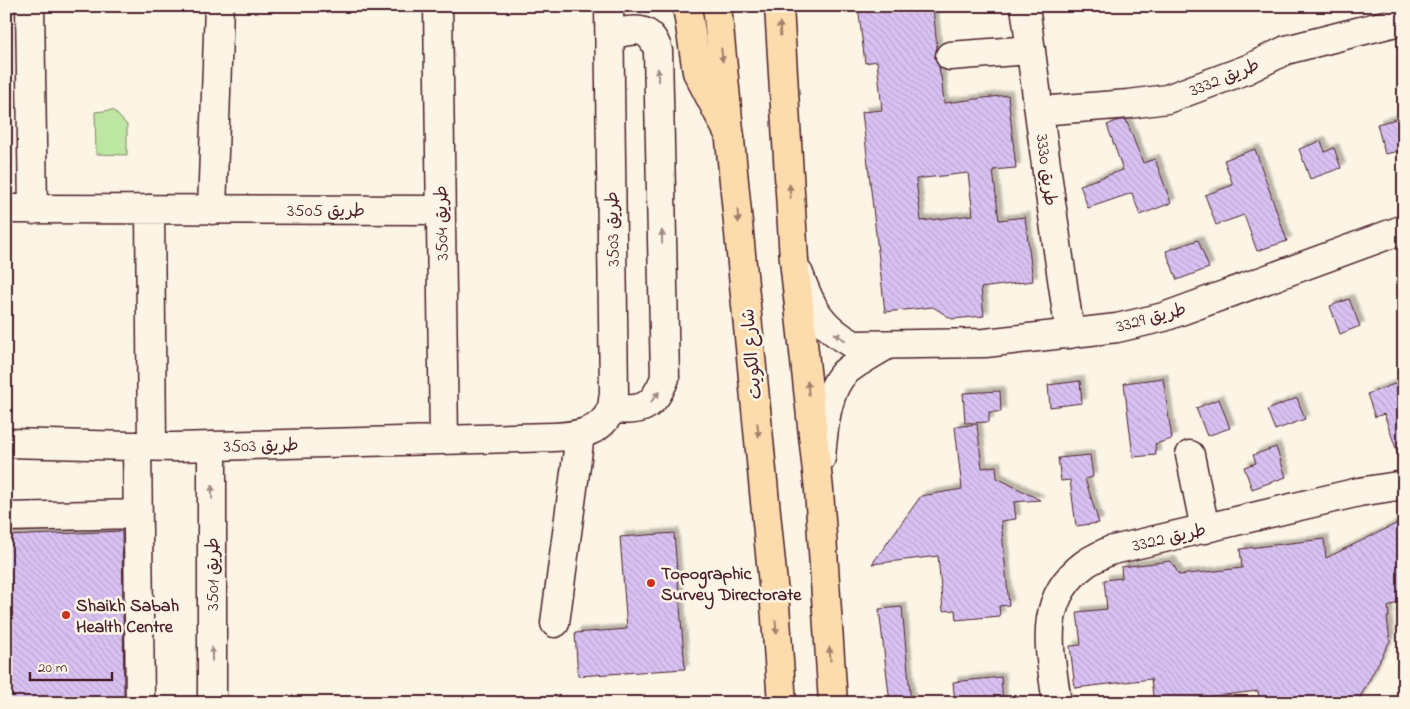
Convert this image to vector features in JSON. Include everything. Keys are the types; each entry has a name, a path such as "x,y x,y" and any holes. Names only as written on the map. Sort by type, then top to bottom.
{"main road":[{"path":"687,6 696,72 730,136"},
{"name":"شارع الكويت","path":"717,6 774,595 782,703"},
{"path":"779,6 794,260 819,490 834,703"}],"street":[{"path":"30,6 33,210"},
{"path":"212,210 219,6"},
{"name":"طريق 3504","path":"438,6 444,440"},
{"name":"طريق 3503","path":"6,443 212,446 580,435 593,430 604,420 611,409 614,394 610,6"},
{"name":"طريق 3330","path":"1025,6 1070,334"},
{"name":"طريق 3332","path":"1039,111 1167,99 1248,69 1286,50 1404,20"},
{"path":"610,35 636,30 643,31 651,36 656,43 658,51 665,378 660,391 645,406 633,410 611,409"},
{"path":"950,56 1031,50"},
{"name":"طريق 3505","path":"6,209 440,210"},
{"path":"140,703 138,514 144,446 150,209"},
{"name":"طريق 3329","path":"794,260 807,296 816,312 826,326 838,337 854,345 985,344 1117,328 1164,317 1404,229"},
{"path":"819,490 825,422 835,387 844,374 887,345"},
{"path":"555,624 580,435"},
{"name":"طريق 3501","path":"212,446 212,703"},
{"path":"1190,455 1205,529"},
{"name":"طريق 3322","path":"1057,703 1049,648 1051,614 1070,578 1086,563 1109,552 1359,492 1404,485"},
{"path":"6,517 138,514"}],"green space":[{"path":"113,110 127,125 127,155 96,154 95,112"}],"building":[{"path":"858,6 933,6 937,48 935,58 941,75 944,103 1008,95 1016,168 993,170 999,220 1025,217 1033,281 981,288 984,316 952,319 933,307 885,312 862,112 882,110 877,61 865,63","holes":["968,173 973,215 921,221 916,179"]},
{"path":"1404,117 1404,150 1385,154 1377,124"},
{"path":"1119,120 1126,120 1143,163 1155,159 1171,203 1140,215 1132,193 1088,208 1080,185 1123,170 1107,125"},
{"path":"1321,141 1325,152 1334,148 1341,168 1310,179 1299,149"},
{"path":"1255,149 1287,241 1257,251 1244,215 1216,225 1205,195 1233,185 1224,160"},
{"path":"1198,240 1209,268 1177,280 1166,251"},
{"path":"1349,299 1360,326 1340,334 1330,306"},
{"path":"1163,378 1172,439 1155,444 1156,455 1133,457 1124,383"},
{"path":"1080,381 1082,403 1050,407 1048,385"},
{"path":"1397,383 1404,402 1404,460 1400,460 1384,414 1375,417 1367,394"},
{"path":"1000,391 1001,412 989,412 989,422 965,423 963,393"},
{"path":"1297,398 1305,419 1275,430 1267,410"},
{"path":"1219,399 1230,428 1207,436 1196,408"},
{"path":"977,424 982,468 996,466 997,478 1040,500 1014,502 1016,519 1001,521 1009,605 999,606 1000,616 956,620 955,610 943,611 938,556 872,564 921,496 962,489 955,427"},
{"path":"1276,447 1286,477 1252,489 1244,467 1256,463 1253,455"},
{"path":"1090,455 1093,477 1085,479 1099,523 1076,526 1070,480 1061,481 1058,458"},
{"path":"1404,520 1404,599 1388,607 1389,617 1387,617 1390,641 1357,703 1260,703 1258,691 1154,703 1151,679 1075,688 1070,646 1081,645 1077,612 1107,609 1104,580 1122,578 1121,567 1171,561 1179,575 1242,568 1240,549 1324,539 1326,558"},
{"name":"Shaikh Sabah Health Centre","path":"122,531 124,696 119,703 6,703 6,536"},
{"name":"Topographic Survey Directorate","path":"674,533 685,669 578,676 575,633 627,629 620,537"},
{"path":"902,607 911,703 890,703 879,609"},
{"path":"1001,677 1003,703 955,703 953,682"}],"place":[{"name":"Topographic Survey Directorate","path":"651,583"},
{"name":"Shaikh Sabah Health Centre","path":"66,615"}]}
